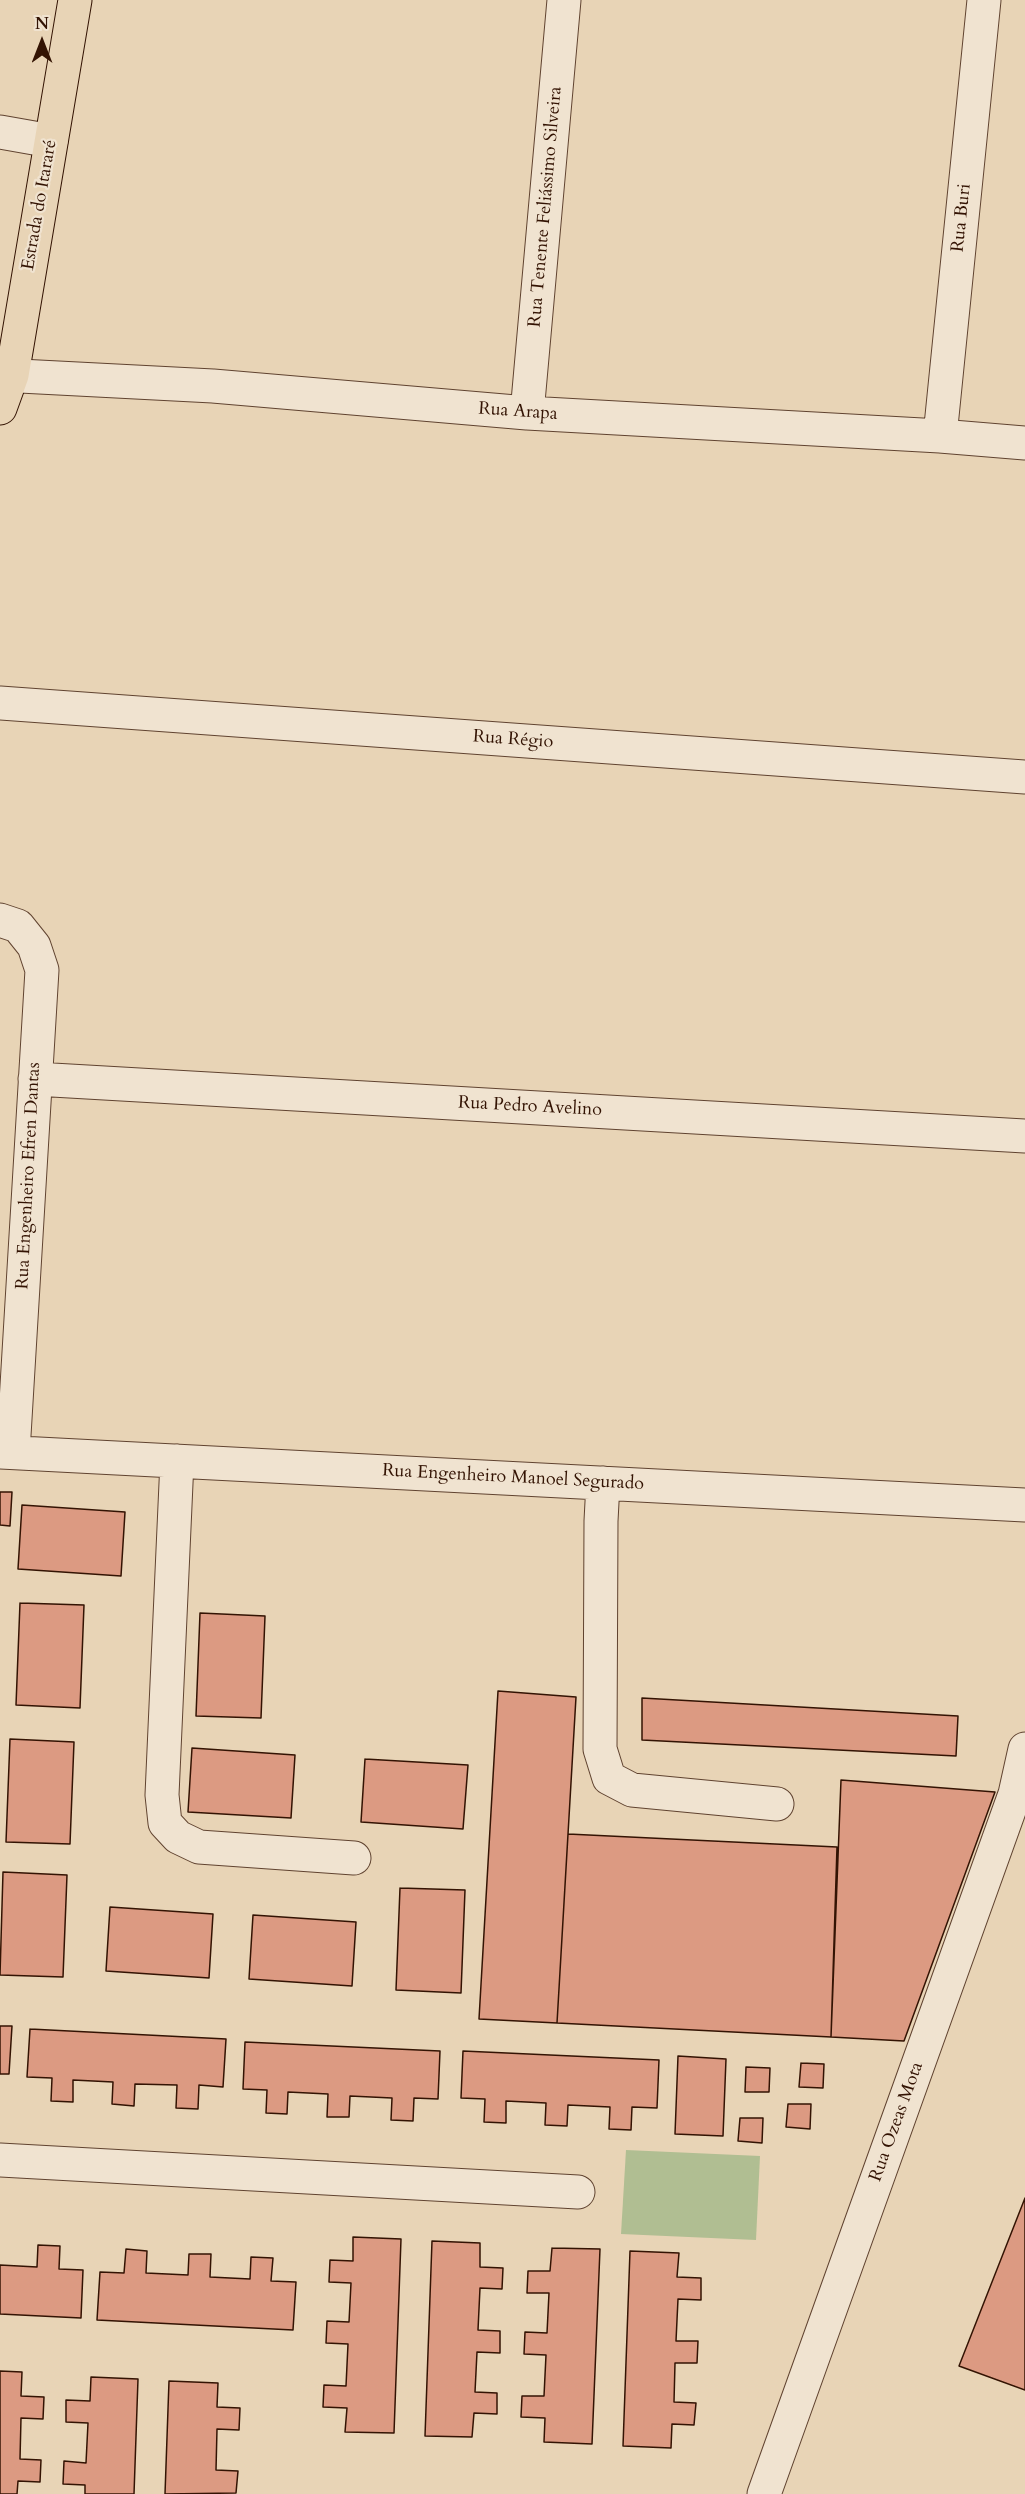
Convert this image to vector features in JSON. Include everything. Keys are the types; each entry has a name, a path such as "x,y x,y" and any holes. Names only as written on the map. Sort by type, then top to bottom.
{"main road":[{"name":"Estrada do Itararé","path":"0,408 51,141 75,0"}],"street":[{"name":"Rua Tenente Feliássimo Silveira","path":"527,413 564,0"},
{"name":"Rua Buri","path":"940,436 984,0"},
{"path":"0,132 51,141"},
{"name":"Rua Arapa","path":"6,375 213,386 527,413 940,436 1025,443"},
{"name":"Rua Régio","path":"0,703 1025,777"},
{"name":"Rua Engenheiro Efren Dantas","path":"0,920 18,926 34,946 42,970 6,1452"},
{"name":"Rua Pedro Avelino","path":"35,1079 1025,1136"},
{"name":"Rua Engenheiro Manoel Segurado","path":"6,1452 1025,1505"},
{"path":"177,1461 162,1795 165,1823 178,1837 199,1846 354,1858"},
{"path":"603,1483 600,1749 609,1778 632,1791 777,1804"},
{"name":"Rua Ozeas Mota","path":"764,2494 1015,1794 1025,1749"},
{"path":"0,2160 578,2192"}],"green space":[{"path":"626,2150 760,2156 756,2240 621,2234"}],"building":[{"path":"0,1492 12,1492 10,1526 0,1525"},
{"path":"22,1505 125,1512 121,1576 18,1569"},
{"path":"20,1603 84,1605 80,1708 16,1705"},
{"path":"200,1613 265,1616 261,1718 196,1716"},
{"path":"498,1691 576,1697 557,2023 479,2019"},
{"path":"642,1698 958,1716 956,1756 642,1740"},
{"path":"10,1739 74,1742 70,1844 6,1842"},
{"path":"192,1748 295,1755 291,1818 188,1812"},
{"path":"365,1759 468,1765 463,1829 361,1822"},
{"path":"841,1780 995,1792 904,2041 831,2037"},
{"path":"568,1834 837,1847 831,2037 557,2023"},
{"path":"3,1872 67,1875 63,1977 0,1975"},
{"path":"400,1888 465,1890 461,1993 396,1990"},
{"path":"110,1907 213,1914 209,1978 106,1971"},
{"path":"253,1915 356,1922 352,1986 249,1979"},
{"path":"0,2026 12,2026 9,2074 0,2074"},
{"path":"30,2029 226,2039 223,2087 199,2085 198,2109 176,2108 177,2085 135,2084 134,2106 112,2104 113,2082 73,2080 73,2102 51,2101 52,2078 27,2077"},
{"path":"245,2042 440,2051 438,2099 414,2098 413,2121 391,2120 392,2098 350,2096 349,2117 327,2117 328,2094 288,2092 287,2114 266,2113 267,2090 243,2089"},
{"path":"463,2051 659,2060 657,2108 632,2107 631,2130 609,2129 610,2107 568,2105 567,2126 545,2125 546,2103 506,2101 506,2123 484,2122 485,2099 461,2098"},
{"path":"678,2056 726,2059 723,2136 675,2134"},
{"path":"801,2063 824,2064 823,2088 799,2087"},
{"path":"746,2067 770,2068 769,2092 745,2092"},
{"path":"788,2104 811,2104 810,2129 786,2127"},
{"path":"740,2118 763,2118 762,2143 738,2141"},
{"path":"1025,2198 1025,2390 959,2366"},
{"path":"353,2237 401,2239 394,2433 345,2432 347,2408 323,2407 324,2385 346,2386 348,2344 326,2343 327,2321 349,2322 351,2283 329,2282 330,2260 353,2261"},
{"path":"432,2241 480,2243 480,2267 503,2268 502,2289 480,2288 478,2330 500,2331 500,2353 477,2352 475,2392 497,2393 497,2414 474,2413 472,2437 425,2436"},
{"path":"38,2245 60,2246 59,2269 83,2270 81,2318 0,2314 0,2265 37,2267"},
{"path":"552,2248 600,2249 592,2444 544,2442 545,2418 521,2417 522,2396 544,2396 546,2355 524,2354 525,2332 547,2333 549,2293 527,2293 528,2271 550,2271"},
{"path":"126,2249 147,2251 146,2273 188,2275 189,2254 211,2254 210,2277 250,2279 251,2257 273,2258 271,2281 296,2282 293,2330 97,2320 100,2272 124,2273"},
{"path":"630,2251 679,2253 677,2277 701,2278 701,2300 678,2299 676,2341 698,2341 697,2363 675,2363 674,2402 696,2403 694,2425 672,2424 671,2448 623,2446"},
{"path":"0,2371 22,2372 21,2396 44,2397 43,2419 21,2418 20,2459 41,2460 40,2482 18,2481 17,2494 0,2494"},
{"path":"91,2377 138,2379 134,2494 85,2494 85,2485 63,2484 64,2461 86,2463 88,2423 66,2422 66,2400 90,2401"},
{"path":"169,2381 218,2383 217,2407 240,2408 239,2430 217,2429 216,2470 238,2471 236,2493 165,2494"}]}
